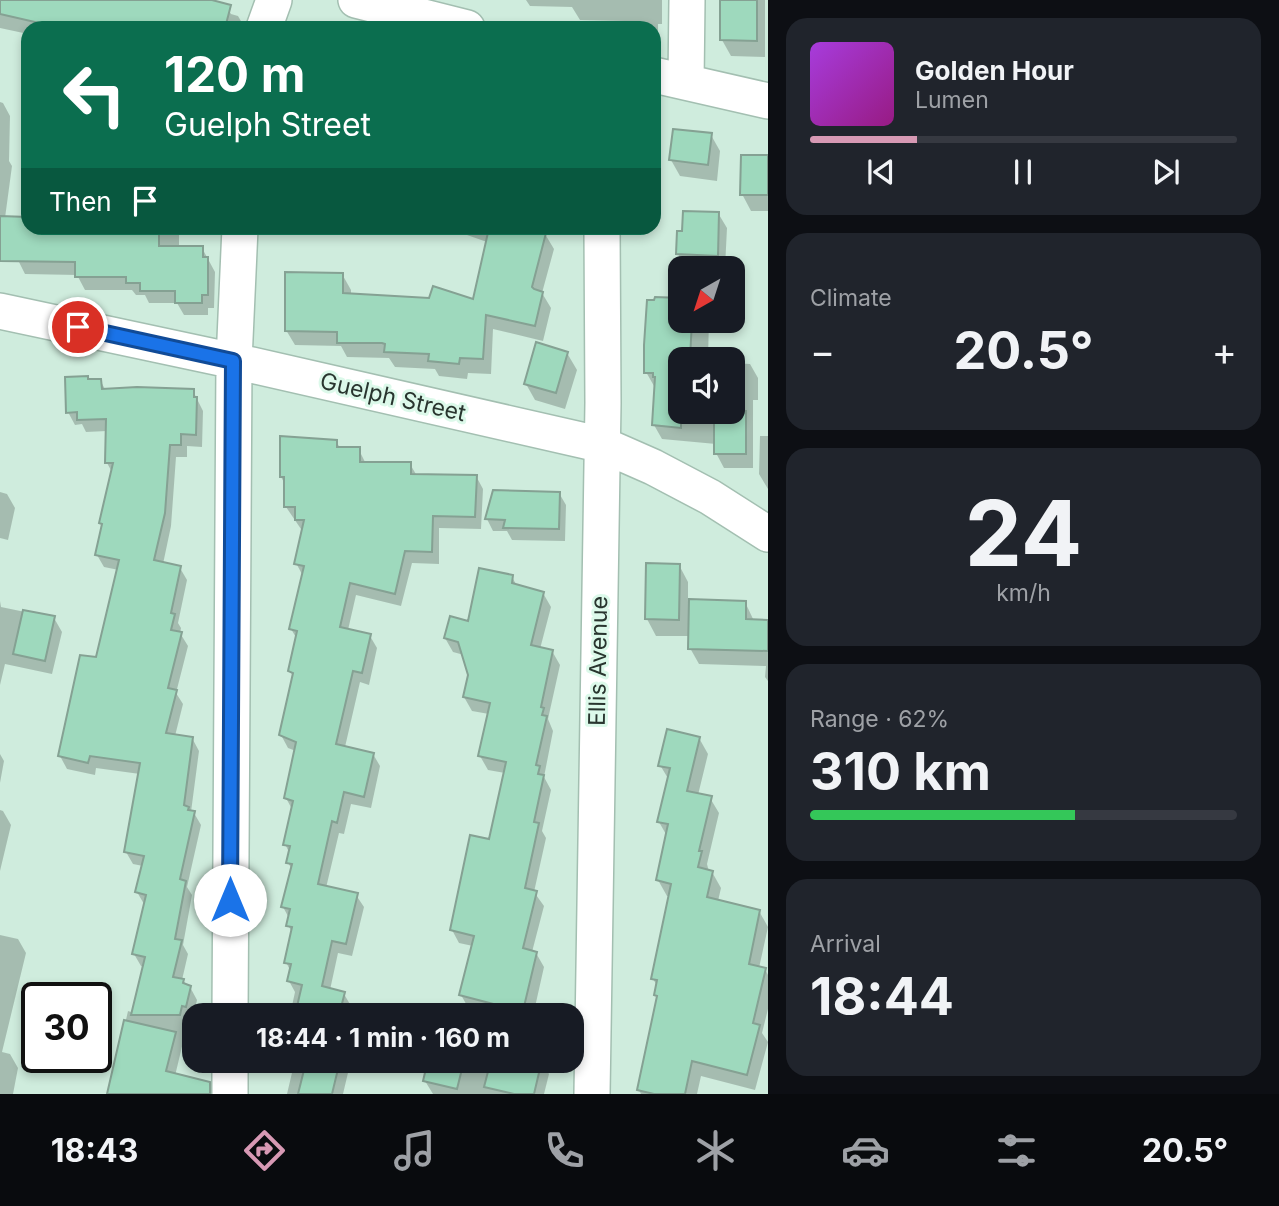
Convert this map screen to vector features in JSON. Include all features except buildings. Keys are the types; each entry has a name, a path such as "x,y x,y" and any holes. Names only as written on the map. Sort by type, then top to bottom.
{"street":[{"path":"266,21 274,0"},
{"path":"356,0 439,21"},
{"path":"687,0 670,78 768,101"},
{"path":"230,1003 233,361 240,235"},
{"name":"Ellis Avenue","path":"592,1094 603,445 602,235"},
{"name":"Guelph Street","path":"0,311 603,445 710,497 768,534"},
{"path":"230,1073 230,1094"}],"route":[{"path":"78,327 233,361 230,900"}]}
